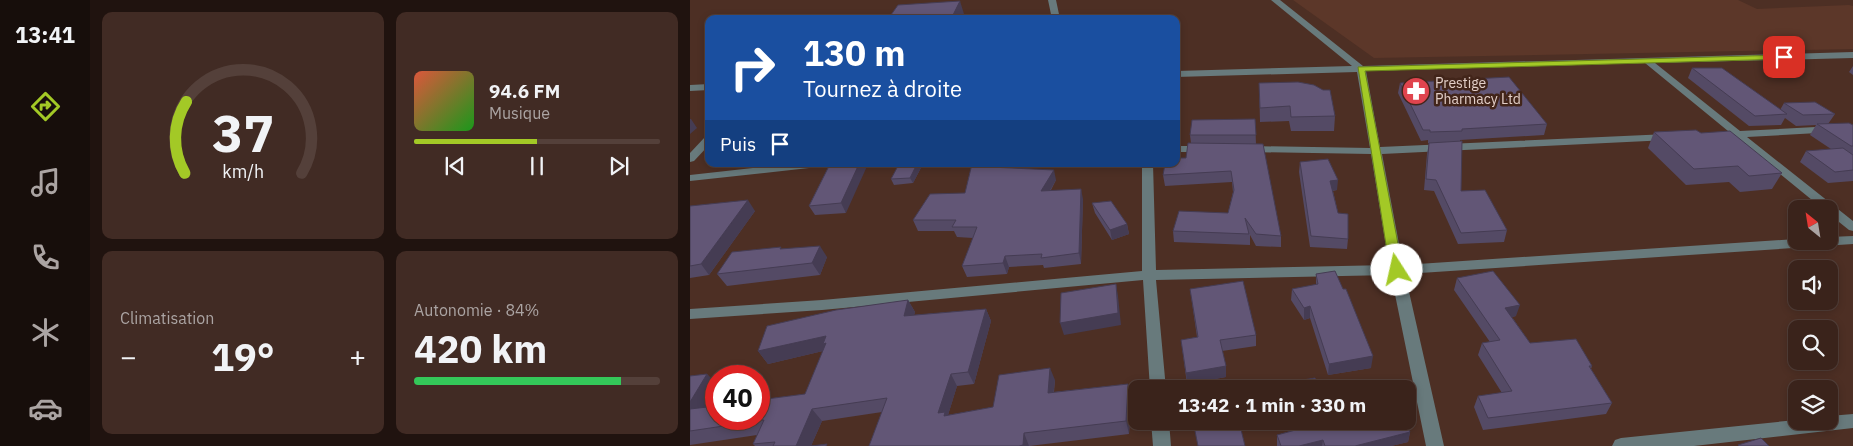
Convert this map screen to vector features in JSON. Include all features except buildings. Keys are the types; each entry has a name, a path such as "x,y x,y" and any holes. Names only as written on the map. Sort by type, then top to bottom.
{"street":[{"path":"1052,0 1055,15"},
{"path":"1274,0 1361,69 1397,270 1434,446"},
{"path":"1180,74 1853,55"},
{"path":"1647,61 1853,227"},
{"path":"690,88 705,87"},
{"path":"1706,136 1853,128"},
{"path":"1235,149 1375,151 1677,137"},
{"path":"690,159 705,143"},
{"path":"1180,149 1215,149"},
{"path":"690,178 791,167"},
{"path":"1146,167 1149,275 1157,380"},
{"path":"690,314 822,305 1149,275 1397,270 1853,240"},
{"path":"1621,446 1853,421"},
{"path":"1161,430 1162,446"}],"shaded area":[{"path":"1293,0 1738,0 1757,9 1849,5 1853,6 1853,49 1374,58"}],"place":[{"name":"Prestige Pharmacy Ltd","path":"1416,91"}],"route":[{"path":"1397,270 1361,69 1784,57"}]}
